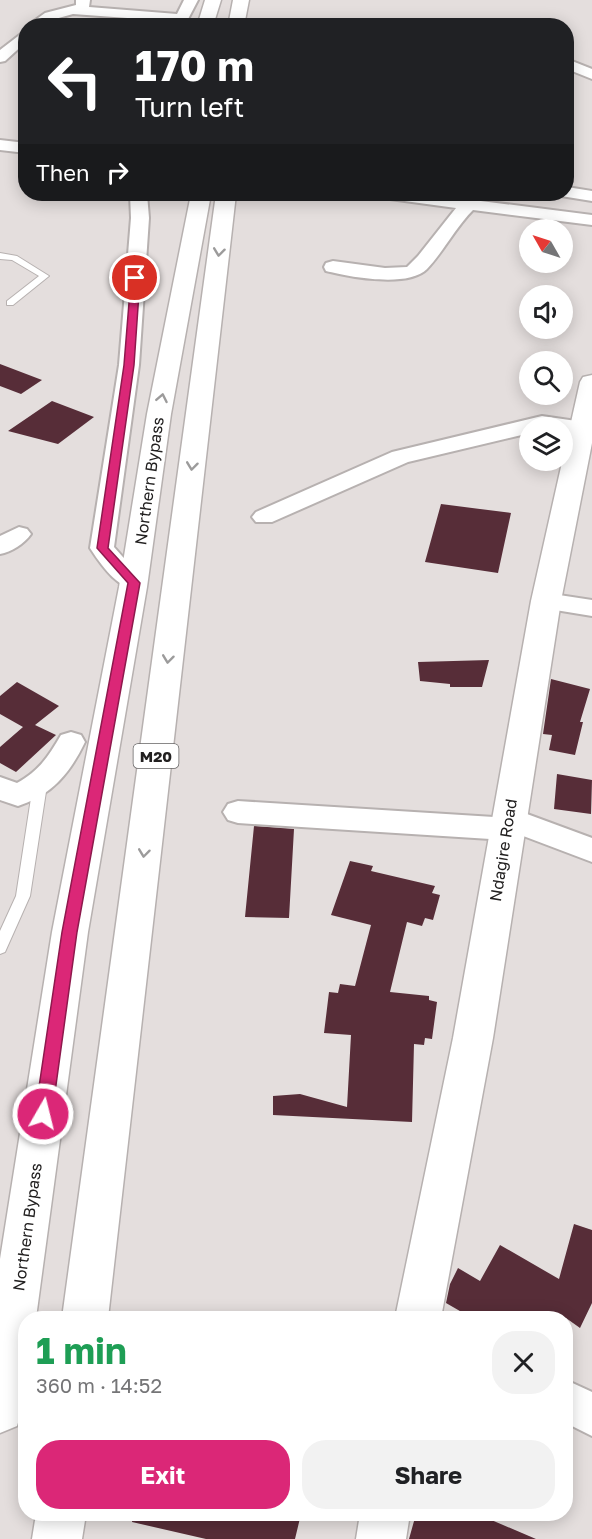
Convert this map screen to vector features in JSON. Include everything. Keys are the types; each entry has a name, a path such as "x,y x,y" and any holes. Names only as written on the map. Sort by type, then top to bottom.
{"main road":[{"path":"208,18 213,0"},
{"path":"238,18 241,0"},
{"name":"Northern Bypass","path":"0,1409 70,932 134,583 159,414 200,201"},
{"name":"M20","path":"86,1311 225,201"},
{"name":"Ndagire Road","path":"420,1311 473,1038 546,601 589,403"},
{"path":"57,1539 60,1521"},
{"path":"381,1539 384,1521"}],"street":[{"path":"183,18 191,0"},
{"path":"47,18 79,5 157,18"},
{"path":"0,58 18,41"},
{"path":"574,66 592,75"},
{"path":"574,193 592,196"},
{"path":"134,583 102,548 129,365 139,201"},
{"path":"453,201 592,220"},
{"path":"333,267 402,273 415,270 459,213 471,203"},
{"path":"264,518 400,457 542,423 589,403"},
{"path":"546,601 592,608"},
{"path":"0,788 18,795 40,785 63,759 71,742"},
{"path":"238,812 507,824 592,850"},
{"path":"573,1404 592,1415"}],"lane":[{"path":"0,256 14,258 45,276 10,303"},
{"path":"0,948 23,896 40,785"}],"building":[{"path":"0,364 42,380 21,394 0,386"},
{"path":"52,401 94,417 58,444 8,431"},
{"path":"441,504 511,513 498,573 425,562"},
{"path":"489,660 482,687 450,687 450,684 420,681 418,662"},
{"path":"551,679 590,689 580,722 583,722 575,755 549,750 552,735 543,734"},
{"path":"17,682 59,706 35,725 56,735 16,772 0,763 0,747 23,727 0,714 0,696"},
{"path":"557,774 592,780 591,814 554,809"},
{"path":"254,826 294,829 289,918 245,917"},
{"path":"350,861 373,866 371,871 435,886 432,893 440,895 433,920 425,918 422,926 407,922 390,992 429,996 429,1000 437,1002 432,1039 425,1038 424,1045 414,1044 412,1122 273,1115 273,1096 300,1094 347,1107 351,1035 324,1033 329,992 338,993 340,984 355,986 371,925 331,915"},
{"path":"574,1224 592,1230 592,1303 580,1328 573,1323 573,1311 460,1311 446,1303 450,1284 458,1268 480,1281 500,1245 559,1279"},
{"path":"299,1521 295,1539 206,1539 132,1522"},
{"path":"414,1521 494,1521 536,1539 409,1539"}],"route":[{"path":"43,1114 70,932 134,583 102,548 129,365 135,278"}]}
